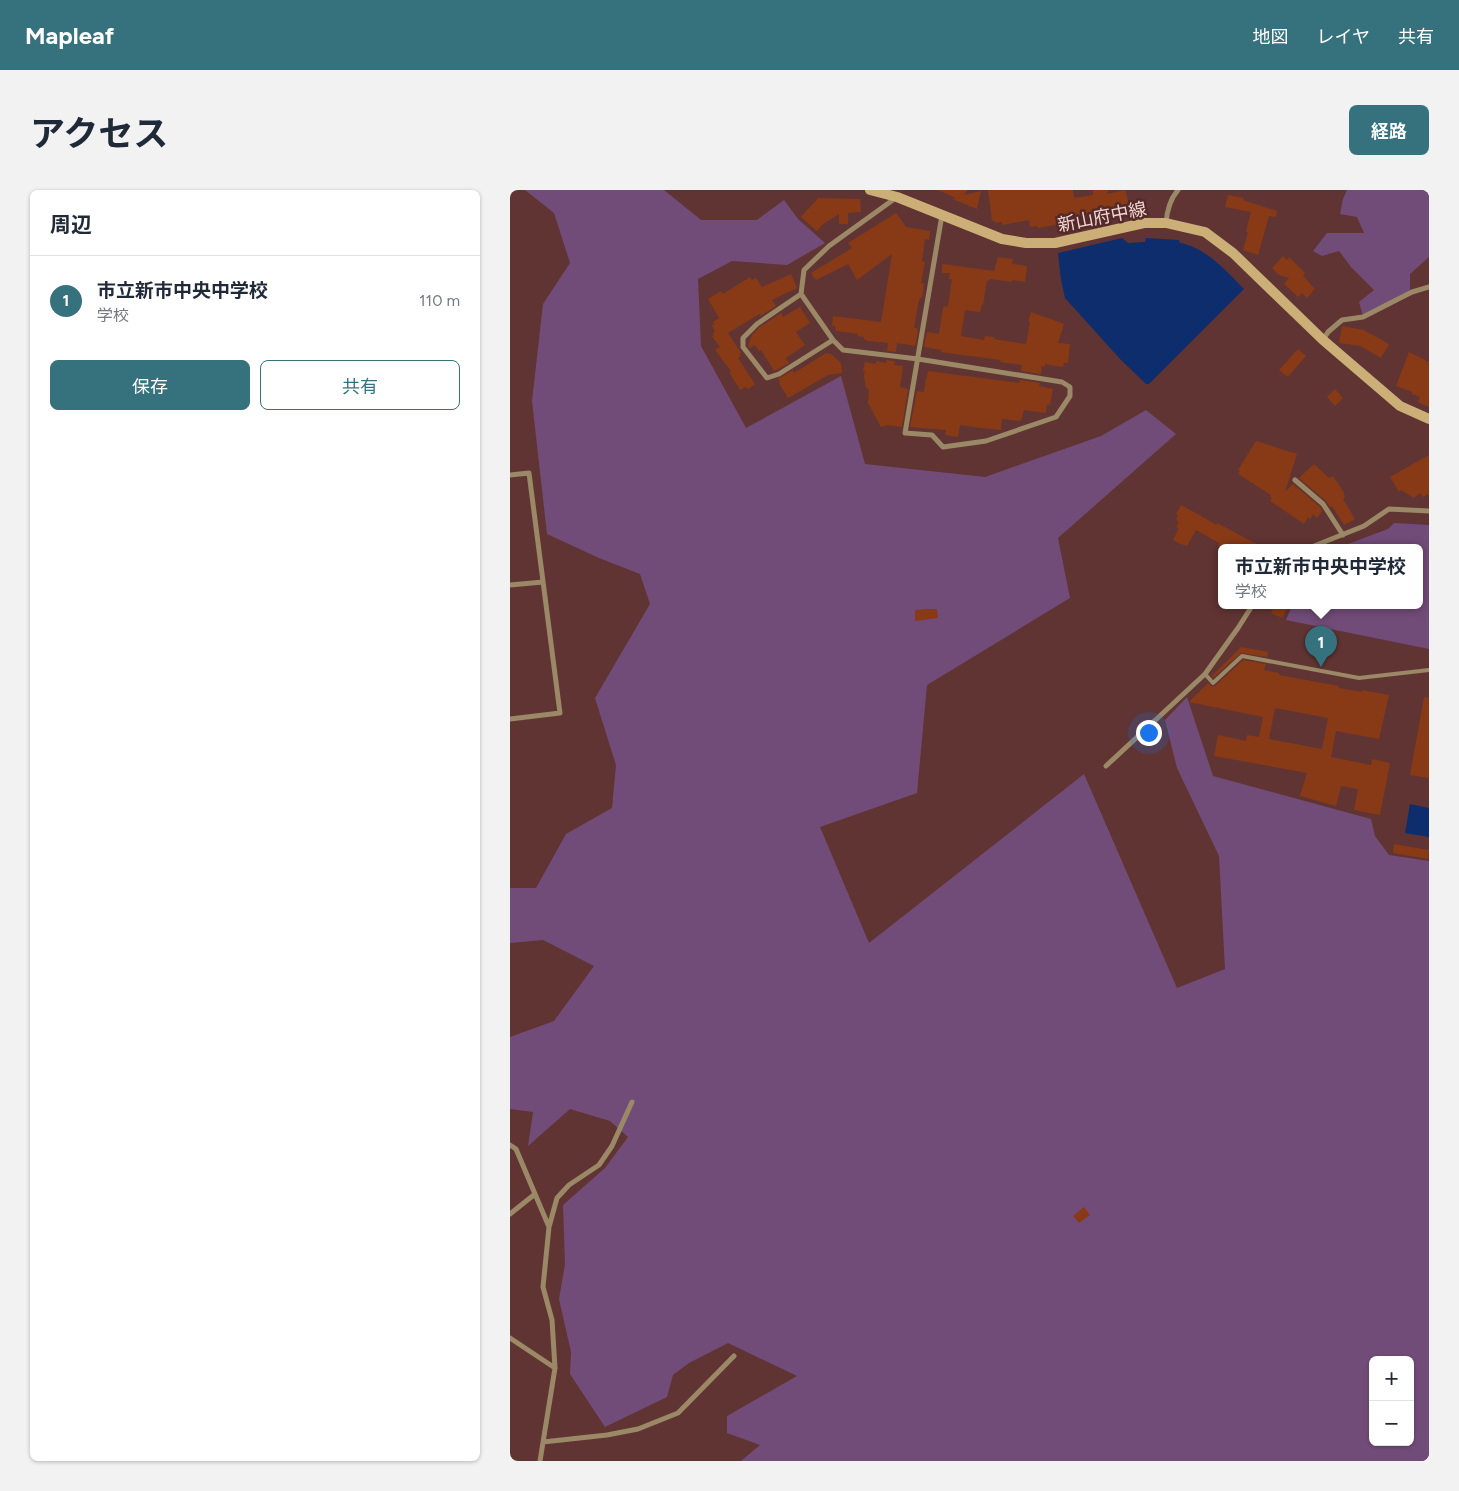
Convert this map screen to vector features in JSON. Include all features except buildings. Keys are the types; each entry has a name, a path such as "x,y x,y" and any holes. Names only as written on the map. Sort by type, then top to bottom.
{"main road":[{"name":"新山府中線","path":"870,190 897,196 1002,239 1026,243 1055,243 1144,223 1166,223 1205,232 1232,253 1323,340 1400,406 1429,419"}],"street":[{"path":"1166,223 1168,210 1178,190"},
{"path":"897,196 829,246 804,270 801,294 832,340 843,350 918,359 1062,382 1070,387 1070,396 1056,417 986,441 943,447 932,435 905,433 918,359 942,215"},
{"path":"1323,340 1328,332 1342,320 1363,317 1412,292 1429,287"},
{"path":"801,294 757,324 743,338 743,347 767,378 779,374 832,340"},
{"path":"510,475 529,472 560,713 510,719"},
{"path":"1295,480 1322,504 1343,534"},
{"path":"1319,544 1364,526 1389,509 1429,511"},
{"path":"510,586 544,582"},
{"path":"1106,766 1205,674 1250,609"},
{"path":"540,1461 555,1368 552,1320 543,1287 549,1227 557,1198 569,1185 599,1165 612,1146 632,1102"},
{"path":"510,1145 516,1149 549,1227"},
{"path":"510,1214 534,1194"},
{"path":"510,1338 555,1368"},
{"path":"543,1442 607,1436 638,1430 678,1413 734,1356"}],"lane":[{"path":"1205,674 1212,683 1242,656 1359,678 1429,670"}],"shaded area":[{"path":"525,190 664,190 701,220 757,220 784,200 798,219 825,243 787,265 732,261 698,279 701,346 746,428 841,376 865,464 985,477 1101,436 1146,410 1176,434 1058,538 1070,598 927,685 917,793 820,827 869,943 1084,774 1177,988 1225,969 1219,856 1177,768 1165,720 1187,697 1213,776 1371,819 1375,836 1389,855 1429,861 1429,1461 741,1461 760,1445 727,1433 727,1416 797,1376 728,1343 689,1363 673,1375 667,1397 605,1427 570,1374 571,1352 559,1299 565,1264 563,1205 605,1168 628,1137 610,1121 570,1109 528,1146 533,1112 510,1109 510,1037 554,1021 594,966 543,940 510,943 510,888 536,888 566,834 612,808 616,765 595,698 650,604 640,574 599,558 547,534 532,401 543,304 570,263 554,213"},
{"path":"1347,190 1429,190 1429,257 1410,274 1410,292 1363,316 1359,302 1374,290 1351,267 1339,251 1322,256 1313,251 1327,233 1364,233 1357,217 1340,214"},
{"path":"1394,523 1429,525 1429,649 1286,620 1291,609 1423,609 1423,544 1348,544 1388,529"}],"water":[{"path":"1122,238 1128,243 1145,242 1146,238 1179,240 1180,243 1207,255 1244,289 1149,384 1146,384 1121,360 1065,298 1061,280 1058,253"},
{"path":"1410,804 1429,808 1429,837 1405,833"}],"place":[{"name":"市立新市中央中学校","path":"1321,667"}]}
